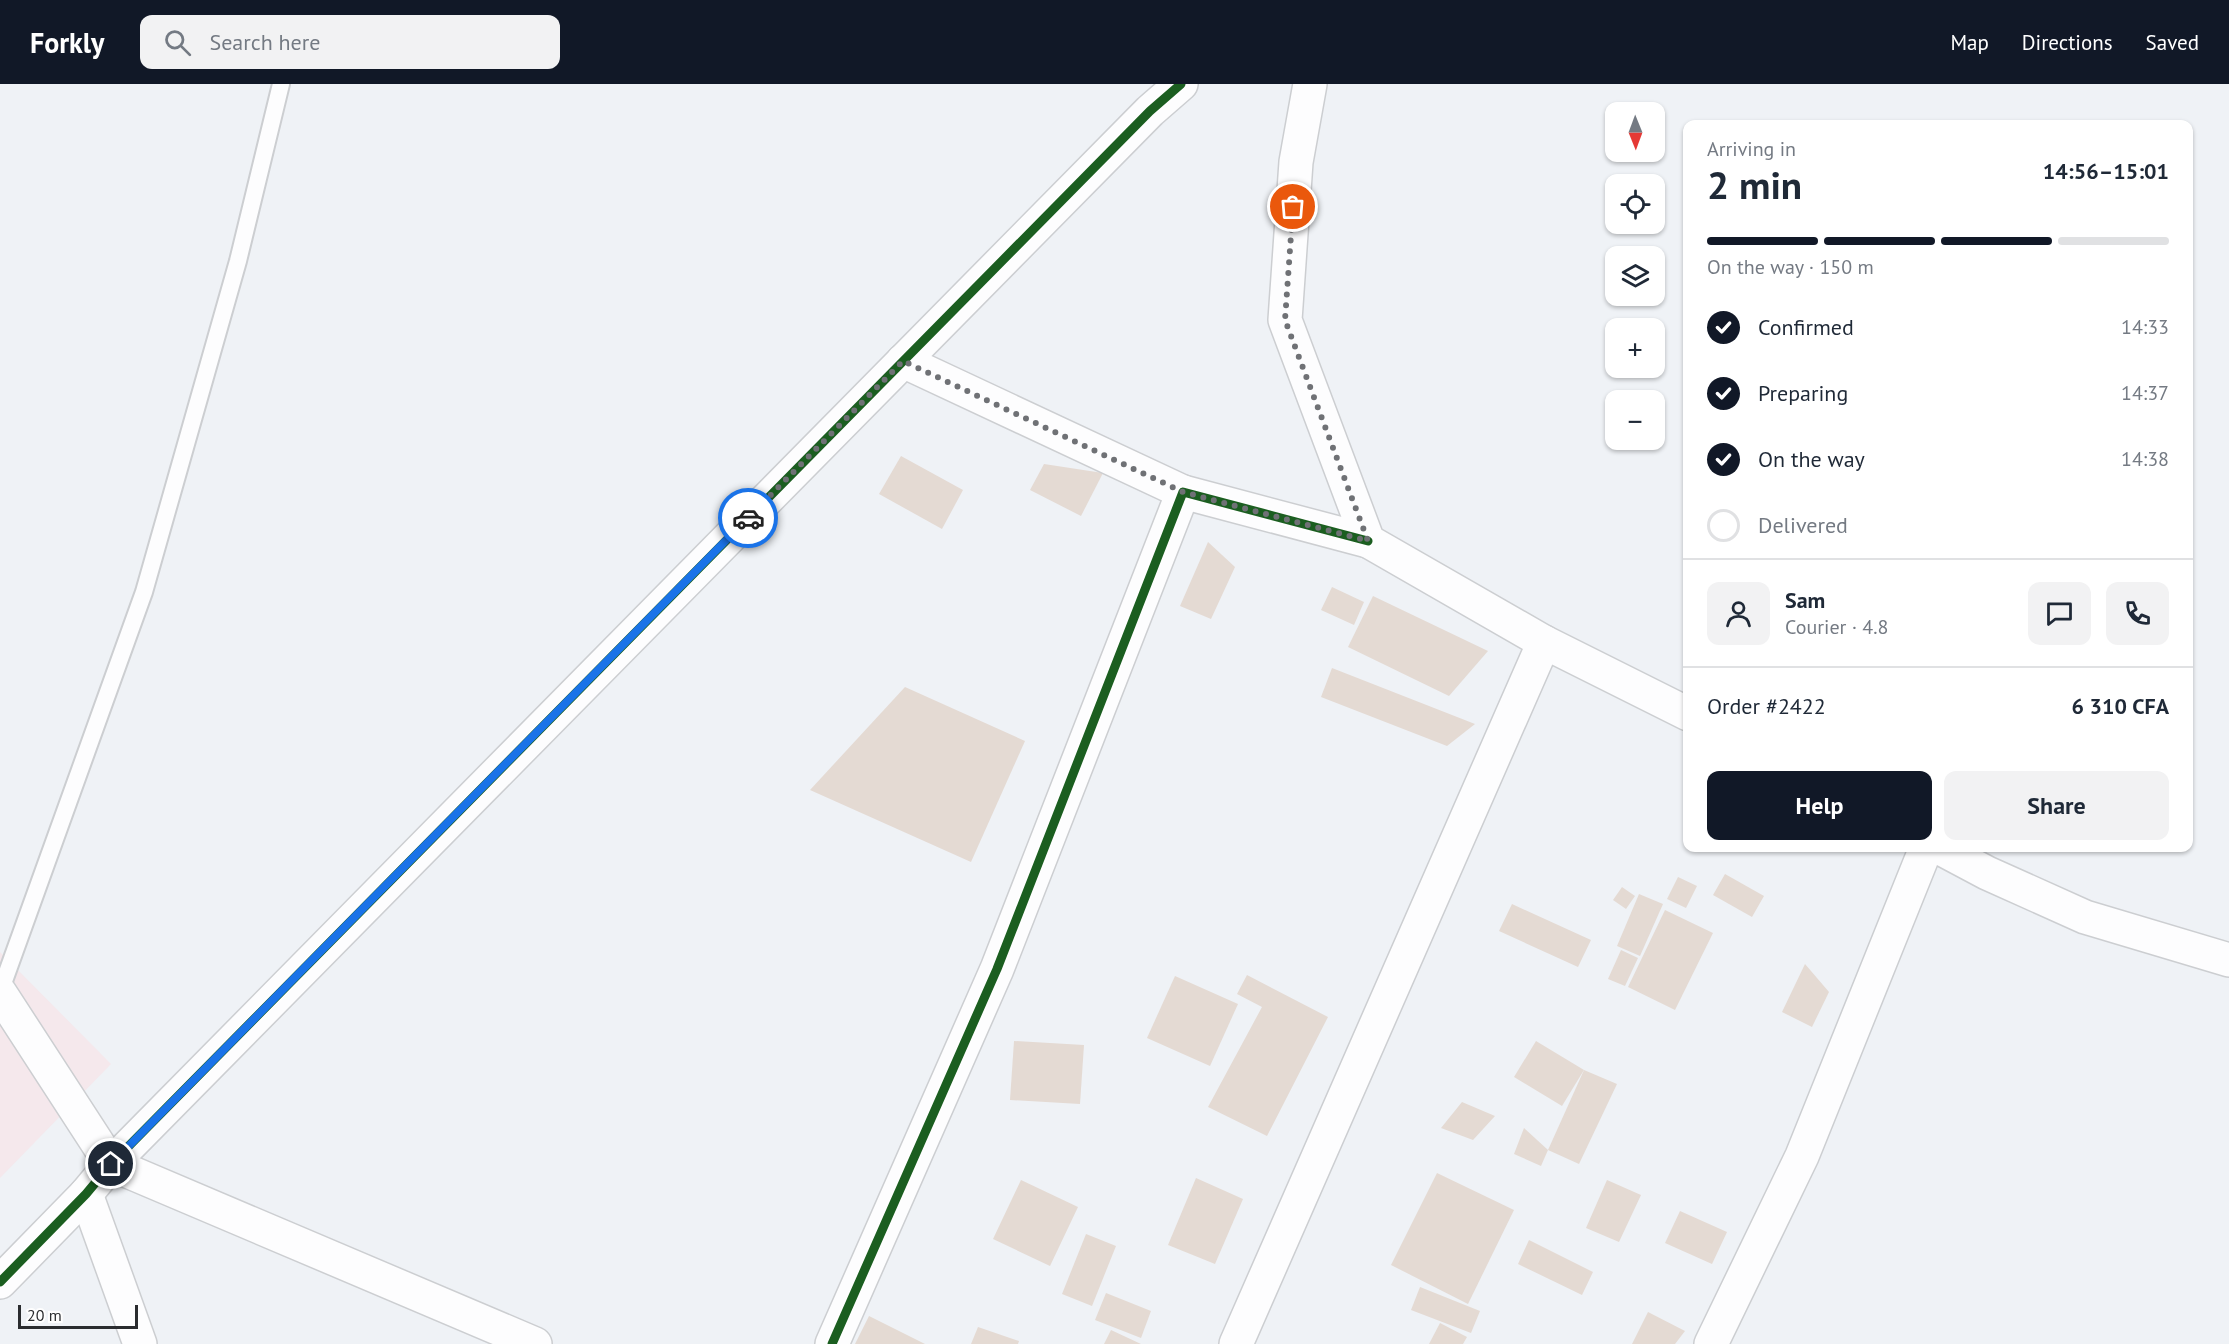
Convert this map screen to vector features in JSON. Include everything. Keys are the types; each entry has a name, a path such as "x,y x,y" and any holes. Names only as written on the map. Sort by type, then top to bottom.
{"street":[{"path":"0,1282 86,1194 111,1164 1150,111 1181,84"},
{"path":"1310,84 1296,162 1285,320 1368,541"},
{"path":"903,361 1183,492 1368,541 1545,642 1683,711"},
{"path":"832,1344 997,969 1183,492"},
{"path":"1236,1344 1545,642"},
{"path":"1711,1344 1802,1156 1924,852"},
{"path":"1948,852 1987,873 2085,917 2229,960"},
{"path":"0,993 111,1164 535,1344"},
{"path":"86,1194 140,1344"}],"lane":[{"path":"0,993 144,592 238,261 281,84"}],"shaded area":[{"path":"0,952 111,1064 0,1178"}],"building":[{"path":"901,456 963,490 942,529 879,494"},
{"path":"1044,464 1103,473 1081,516 1030,490"},
{"path":"1208,542 1235,567 1211,619 1180,606"},
{"path":"1332,587 1364,602 1354,625 1321,610"},
{"path":"1373,596 1488,651 1449,696 1348,647"},
{"path":"1332,668 1475,724 1447,746 1321,697"},
{"path":"905,687 1025,741 971,862 810,790"},
{"path":"1725,874 1764,896 1752,917 1713,895"},
{"path":"1678,877 1697,886 1686,908 1667,899"},
{"path":"1622,887 1635,896 1626,909 1613,900"},
{"path":"1639,894 1663,904 1640,956 1617,946"},
{"path":"1512,904 1591,940 1578,967 1499,931"},
{"path":"1665,910 1713,933 1675,1010 1628,987"},
{"path":"1621,950 1638,958 1625,986 1608,979"},
{"path":"1805,964 1829,992 1812,1027 1782,1012"},
{"path":"1247,975 1328,1017 1267,1136 1208,1107 1262,1007 1237,994"},
{"path":"1175,976 1238,1004 1210,1066 1147,1038"},
{"path":"1014,1041 1084,1045 1080,1104 1010,1100"},
{"path":"1536,1041 1584,1070 1562,1106 1514,1077"},
{"path":"1584,1070 1617,1084 1579,1164 1548,1150"},
{"path":"1462,1102 1495,1116 1473,1140 1441,1128"},
{"path":"1524,1128 1548,1150 1541,1166 1514,1154"},
{"path":"1437,1173 1514,1210 1468,1304 1391,1265"},
{"path":"1196,1178 1243,1199 1215,1264 1168,1245"},
{"path":"1021,1180 1078,1207 1050,1266 993,1239"},
{"path":"1607,1180 1641,1195 1619,1242 1586,1228"},
{"path":"1680,1211 1727,1232 1712,1264 1665,1243"},
{"path":"1086,1234 1116,1246 1092,1306 1062,1294"},
{"path":"1529,1240 1593,1272 1582,1295 1518,1264"},
{"path":"1420,1287 1480,1311 1471,1333 1411,1310"},
{"path":"1106,1293 1151,1311 1141,1338 1095,1320"},
{"path":"1648,1312 1685,1331 1675,1344 1632,1344"},
{"path":"869,1316 925,1344 855,1344"},
{"path":"1440,1323 1467,1337 1463,1344 1429,1344"},
{"path":"978,1327 1019,1341 1018,1344 971,1344"},
{"path":"1111,1330 1141,1344 1104,1344"}],"cycle path":[{"path":"0,1282 86,1194 111,1164 1150,111 1181,84"},
{"path":"832,1344 997,969 1183,492 1368,541"}],"way so far":[{"path":"748,518 903,361 1183,492 1368,541 1285,320 1293,207"}],"route":[{"path":"111,1164 748,518"}]}
